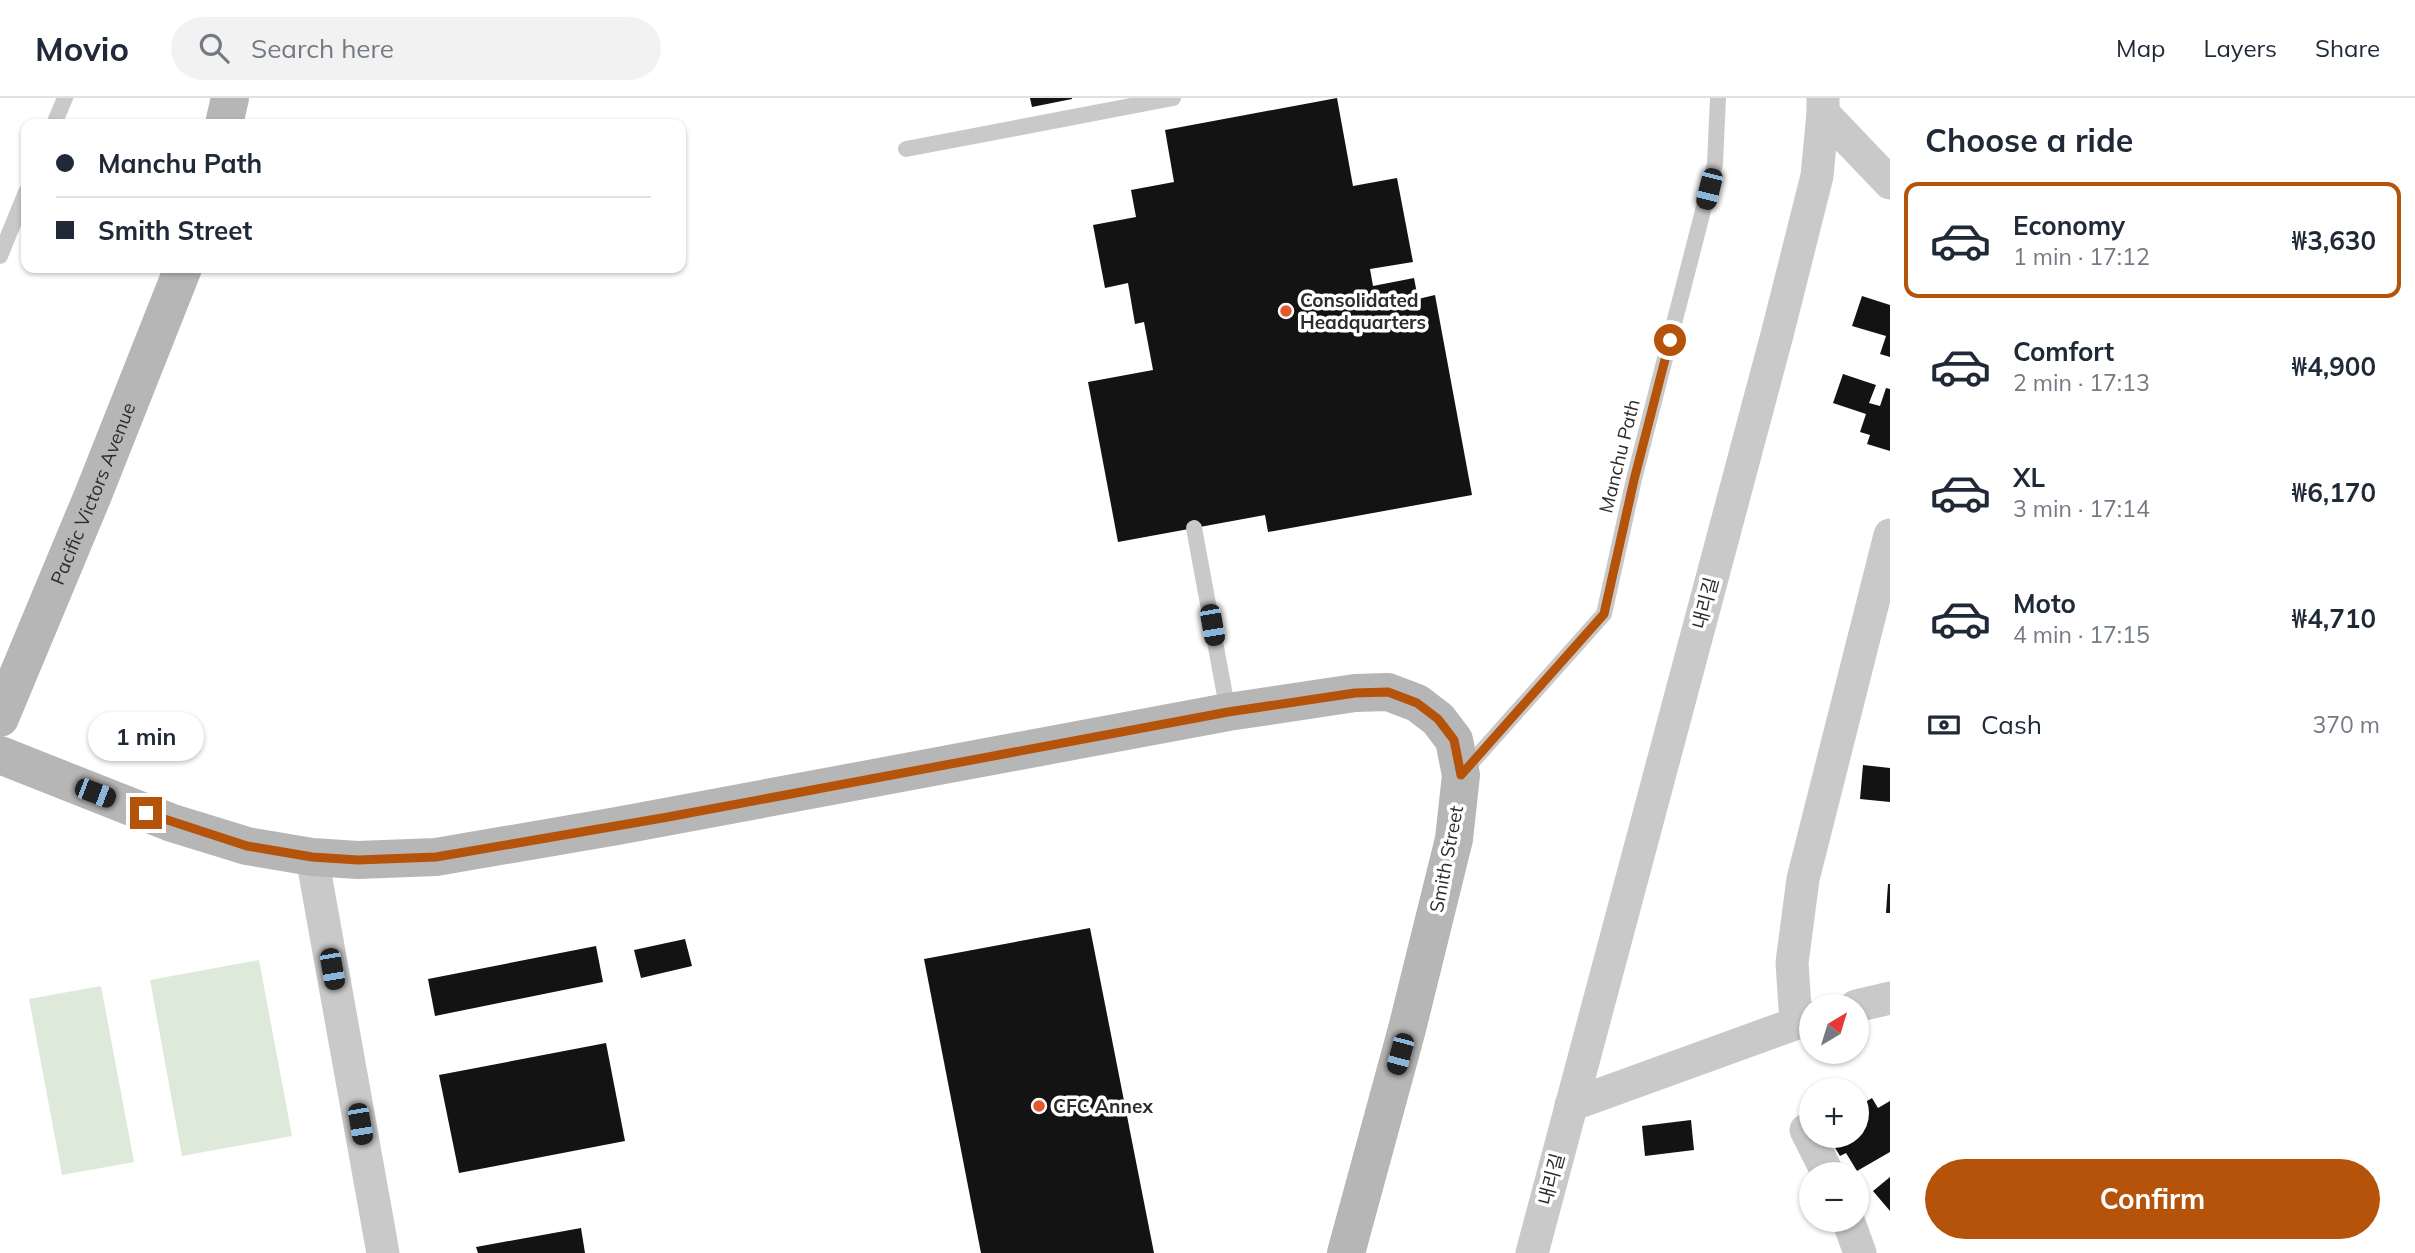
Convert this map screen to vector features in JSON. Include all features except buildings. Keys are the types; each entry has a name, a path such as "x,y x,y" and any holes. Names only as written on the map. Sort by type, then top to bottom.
{"street":[{"path":"225,119 230,98"},
{"path":"1823,106 1890,183"},
{"name":"내리길","path":"1532,1253 1778,331 1817,176 1823,106"},
{"name":"Pacific Victors Avenue","path":"0,718 93,495 181,273"},
{"path":"1799,999 1792,963 1803,878 1887,553"},
{"name":"Smith Street","path":"0,755 172,823 247,846 312,857 358,860 449,855 745,803 1228,712 1355,693 1388,692 1417,703 1438,719 1454,740 1461,775 1454,839 1346,1253"},
{"path":"312,857 383,1253"},
{"path":"1869,1003 1890,998"},
{"path":"1571,1105 1799,1021"},
{"path":"1852,1232 1860,1253"}],"lane":[{"path":"56,119 65,98"},
{"path":"906,149 1173,98"},
{"name":"Manchu Path","path":"1461,775 1604,614 1634,480 1715,164 1717,98"},
{"path":"0,256 21,204"},
{"path":"1194,528 1228,712"}],"green space":[{"path":"259,960 292,1136 182,1156 150,980"},
{"path":"101,986 134,1162 62,1175 29,999"}],"place":[{"name":"Consolidated Headquarters","path":"1286,311"},
{"name":"CFC Annex","path":"1039,1106"}],"route":[{"path":"146,813 247,846 312,857 358,860 436,857 668,817 1228,712 1355,693 1388,692 1417,703 1438,719 1454,740 1461,775 1604,614 1634,480 1670,340"}]}
